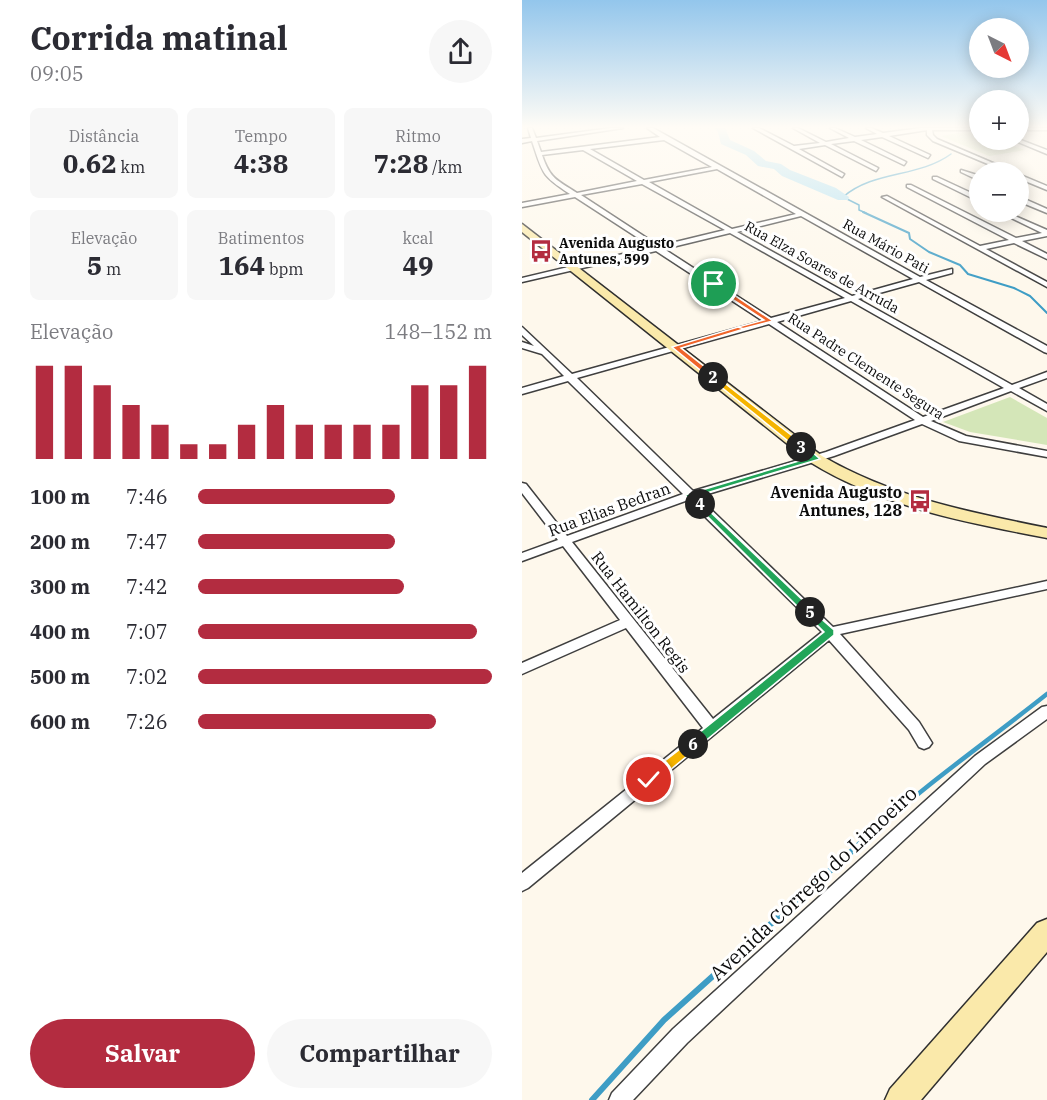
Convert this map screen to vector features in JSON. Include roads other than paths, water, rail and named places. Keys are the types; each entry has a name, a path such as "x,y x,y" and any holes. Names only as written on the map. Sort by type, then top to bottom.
{"street":[{"name":"Rua Padre Clemente Segura","path":"552,179 923,421 963,439 1047,454"},
{"name":"Rua Elza Soares de Arruda","path":"641,179 1047,408"},
{"path":"522,205 653,179"},
{"name":"Rua Mário Pati","path":"741,179 1047,350"},
{"path":"937,179 969,195"},
{"path":"1029,181 1047,188"},
{"path":"909,186 1047,257"},
{"path":"885,197 1047,285"},
{"path":"1029,203 1047,212"},
{"path":"522,280 803,214"},
{"path":"1022,222 1047,234"},
{"path":"522,227 816,459 852,482 935,510 1047,533"},
{"path":"981,248 1047,234"},
{"path":"522,391 949,271"},
{"path":"522,330 568,378 830,632 914,726 924,743"},
{"path":"522,345 545,353"},
{"name":"Rua Elias Bedran","path":"522,557 690,495 816,459 1047,375"},
{"name":"Rua Hamilton Regis","path":"522,486 712,729"},
{"path":"522,883 830,632 1047,585"},
{"path":"522,669 628,622"},
{"name":"Avenida Córrego do Limoeiro","path":"619,1100 680,1036 980,760 1047,711"},
{"path":"901,1100 1047,932"}],"waterway":[{"path":"802,179 843,197"},
{"path":"866,213 859,210 859,205 843,197 855,188 877,179"},
{"path":"863,212 909,233 910,239 929,252 960,265 968,274 1014,288 1030,296 1047,313"},
{"path":"870,835 935,780 1047,694"},
{"path":"592,1100 664,1020 872,833"}],"place":[{"name":"Avenida Augusto Antunes, 599","path":"541,251"},
{"name":"Avenida Augusto Antunes, 128","path":"920,501"}]}
